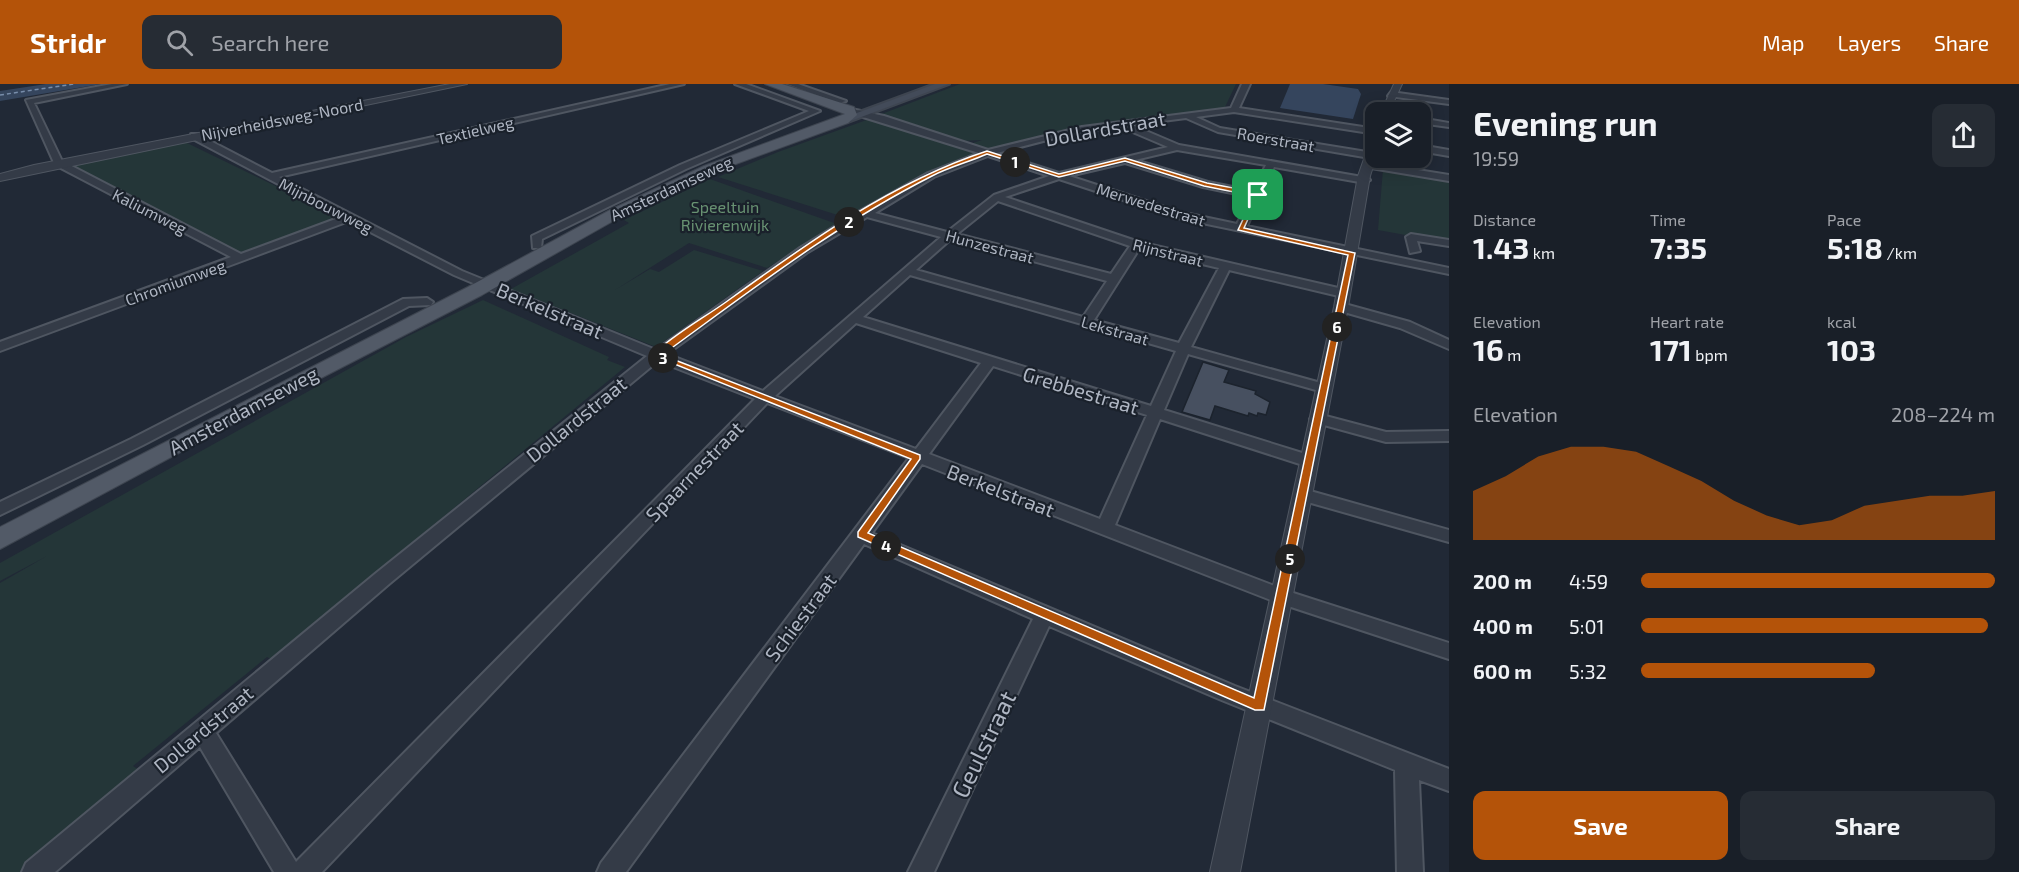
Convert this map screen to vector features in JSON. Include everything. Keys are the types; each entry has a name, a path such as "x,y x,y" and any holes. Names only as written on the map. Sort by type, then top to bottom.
{"main road":[{"path":"753,84 846,112"},
{"name":"Amsterdamseweg","path":"0,539 473,278 795,129 931,84"},
{"name":"Amsterdamseweg","path":"0,524 666,180 816,116 846,112 866,113 944,84"},
{"path":"784,85 846,112"}],"street":[{"path":"58,163 30,102 123,84"},
{"name":"Nijverheidsweg-Noord","path":"0,178 58,163 434,86 463,84"},
{"name":"Textielweg","path":"269,176 680,84"},
{"path":"739,84 816,116"},
{"path":"1234,110 1246,84"},
{"path":"1388,102 1398,84"},
{"path":"1391,94 1449,102"},
{"name":"Dollardstraat","path":"35,872 523,461 656,355 780,266 864,213 944,168 987,153 1118,123 1234,110 1365,136"},
{"name":"Merwedestraat","path":"866,113 1178,215 1352,253 1449,271"},
{"name":"Roerstraat","path":"1184,115 1218,130 1365,166"},
{"name":"Amsterdamseweg","path":"537,246 536,238 683,167 795,129 816,116 821,122 799,131 795,129"},
{"path":"1431,122 1449,125"},
{"path":"1118,123 1177,147 1271,164 1365,167"},
{"name":"Mijnbouwweg","path":"194,136 473,278"},
{"name":"Spaarnestraat","path":"304,872 766,396 948,236 997,197 1059,176 1177,147"},
{"path":"1431,150 1449,153"},
{"path":"1125,160 1206,185 1258,195"},
{"name":"Kaliumweg","path":"58,163 241,258"},
{"path":"1240,229 1271,164"},
{"path":"1225,872 1283,597 1368,168"},
{"path":"1375,168 1449,178"},
{"name":"Rijnstraat","path":"997,197 1136,245 1342,300 1449,345"},
{"name":"Hunzestraat","path":"864,213 1115,279"},
{"name":"Chromiumweg","path":"6,345 350,217"},
{"path":"1414,251 1411,237 1449,243"},
{"path":"1086,322 1136,245"},
{"path":"1104,530 1183,349 1225,267"},
{"name":"Lekstraat","path":"906,271 1323,388"},
{"name":"Berkelstraat","path":"473,278 656,355 766,396 1104,530 1283,597 1449,651"},
{"name":"Amsterdamseweg","path":"0,509 137,442 407,302 427,302"},
{"name":"Grebbestraat","path":"853,318 1309,461"},
{"path":"0,333 6,345"},
{"name":"Schiestraat","path":"610,872 989,362"},
{"path":"1318,419 1386,437 1449,436"},
{"path":"1303,495 1449,536"},
{"path":"861,535 1044,616 1259,706 1449,780"},
{"name":"Geulstraat","path":"921,872 1044,616"},
{"path":"202,730 288,872"},
{"path":"1407,765 1410,872"}],"green space":[{"path":"960,84 1236,84 1225,107 1220,110 1101,123 986,149 970,144 982,140 960,141 879,115"},
{"path":"872,118 972,150 975,153 907,183 847,218 718,177 778,152"},
{"path":"185,142 331,213 333,219 239,253 68,166"},
{"path":"1383,169 1449,180 1449,243 1378,230"},
{"name":"Speeltuin Rivierenwijk","path":"710,179 837,224 767,268 689,243 615,290 650,269 659,272 694,250 763,271 656,347 511,289 629,223 624,220"},
{"path":"483,300 609,357 607,360 625,367 271,659 267,657 133,766 139,770 22,872 0,872 0,583 47,556 0,581 0,563 406,337"}],"water":[{"path":"46,84 101,84 0,101 0,91"},
{"path":"1290,84 1323,84 1358,89 1361,94 1353,119 1280,108"}],"building":[{"path":"1203,362 1229,370 1224,382 1256,391 1255,394 1270,402 1266,415 1258,413 1257,416 1249,413 1248,416 1215,406 1210,420 1182,412"}],"ferry route":[{"path":"0,95 74,84"}],"route":[{"path":"987,153 1059,176 1125,160 1206,185 1258,195 1240,229 1352,253 1259,706 1044,616 861,535 917,457 766,396 656,355 780,266 849,222 944,168 987,153"}]}
